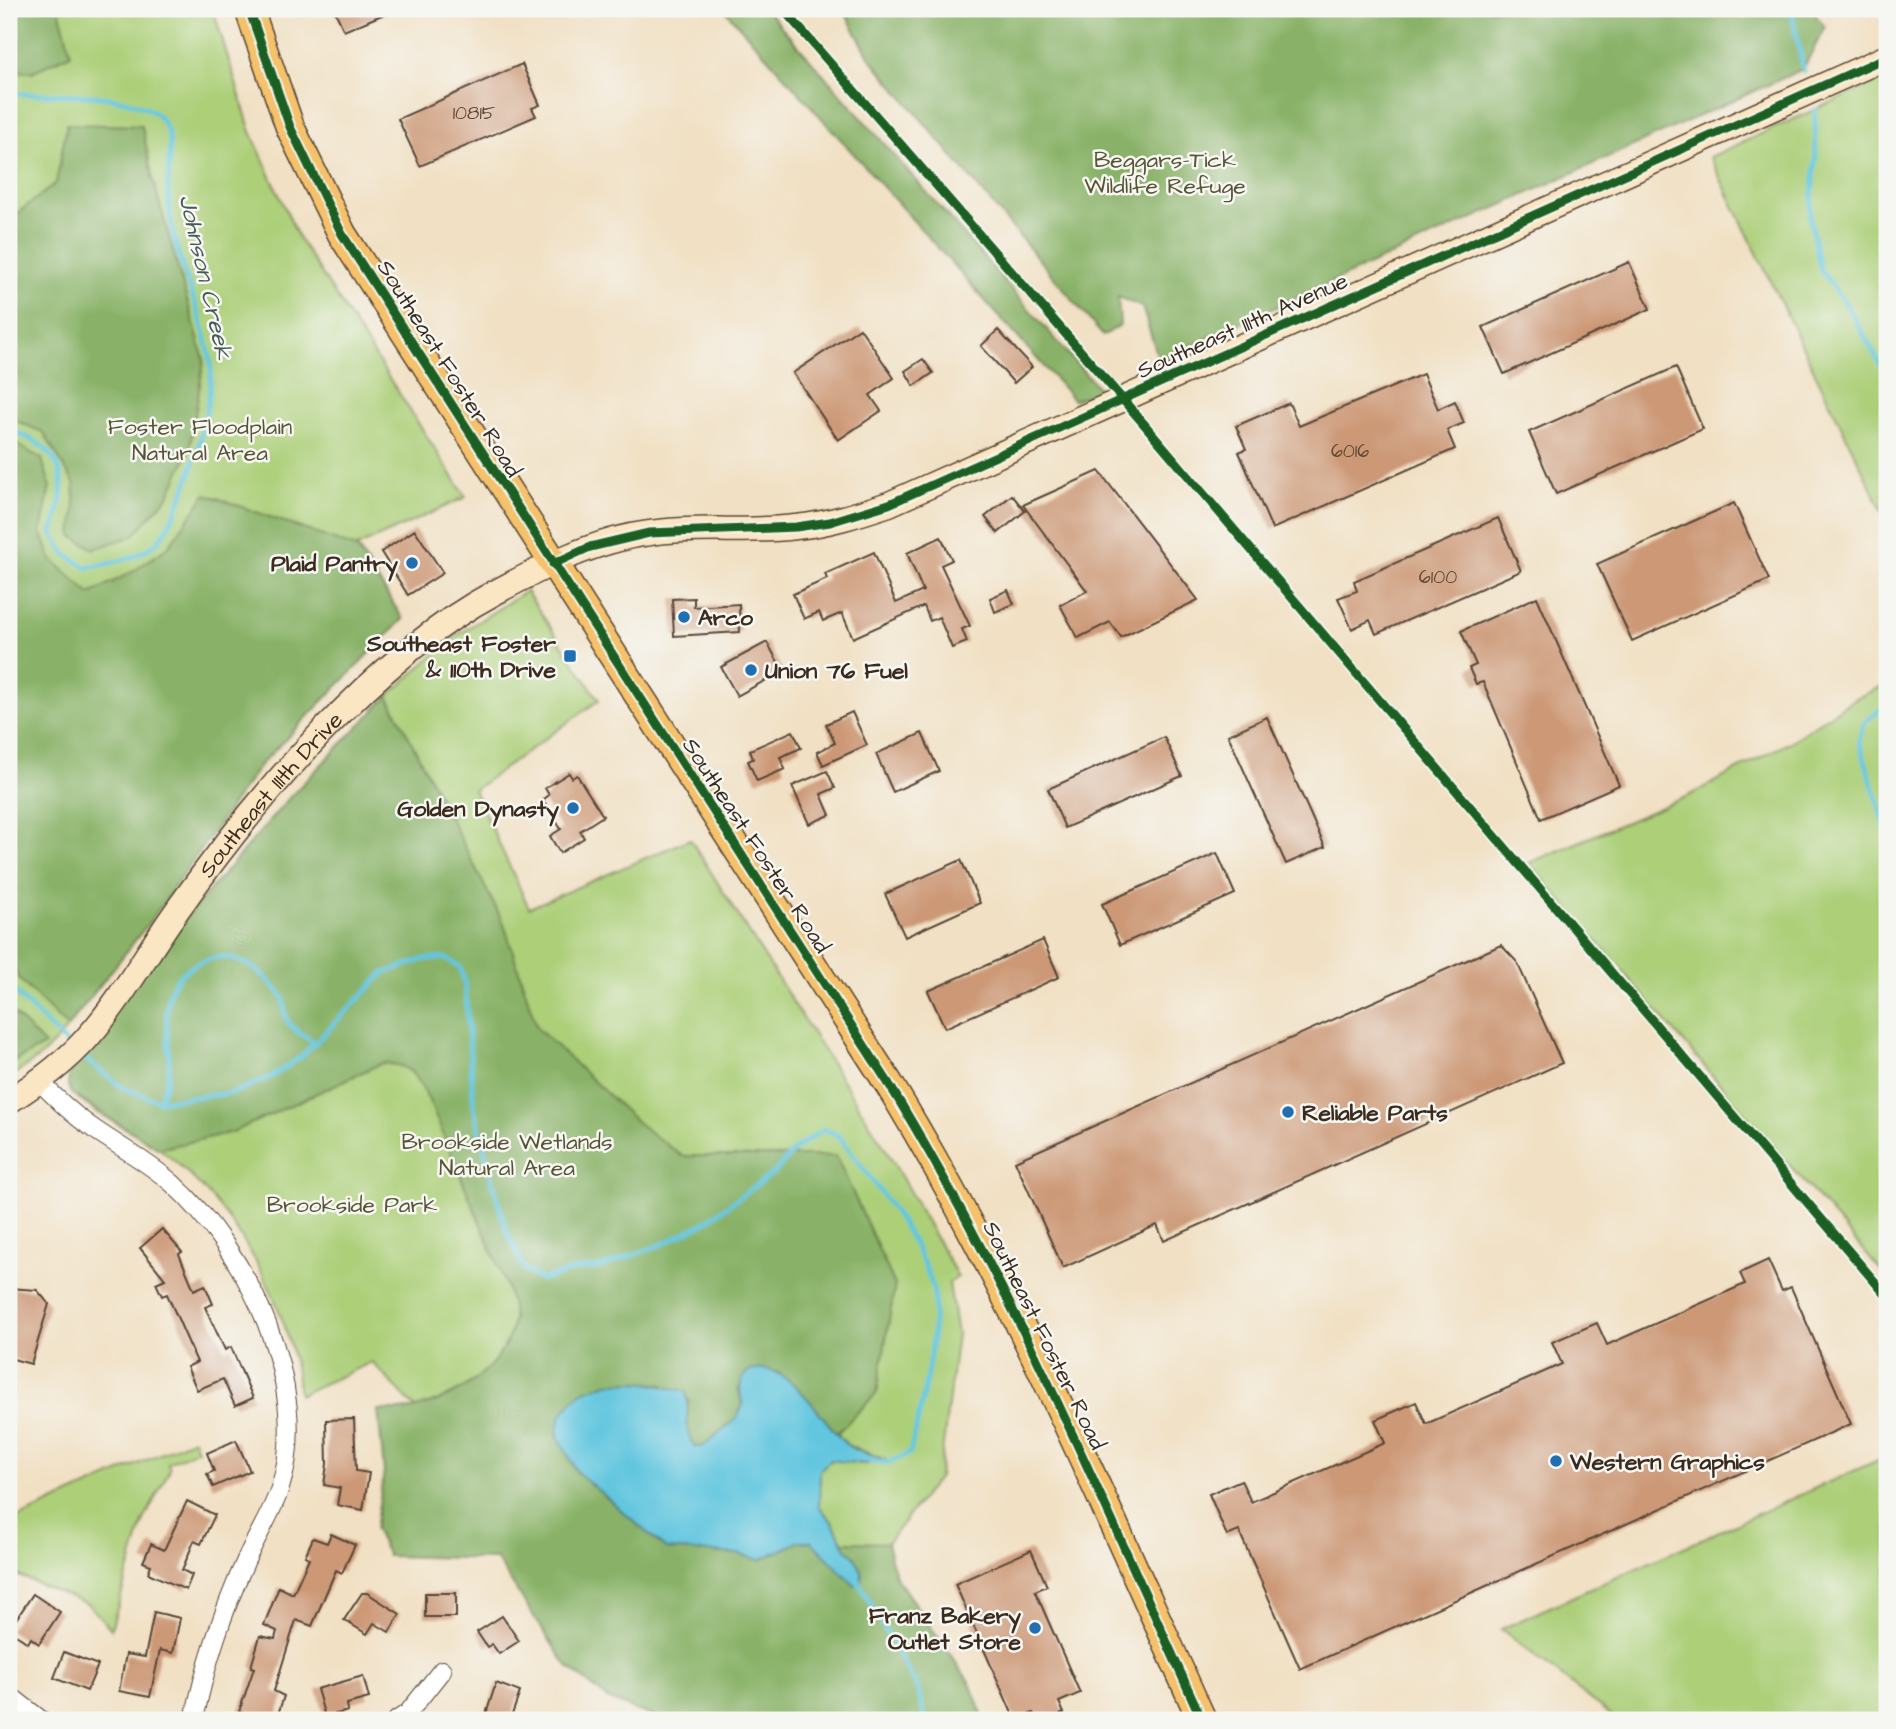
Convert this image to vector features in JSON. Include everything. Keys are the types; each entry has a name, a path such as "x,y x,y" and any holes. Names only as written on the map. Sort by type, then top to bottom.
{"main road":[{"name":"Southeast Foster Road","path":"249,9 277,94 325,203 553,564 889,1084 957,1200 1036,1353 1202,1720"}],"street":[{"name":"Southeast 111th Avenue","path":"553,564 590,547 649,533 796,527 830,522 889,504 1887,57"},
{"name":"Southeast 111th Drive","path":"9,1101 90,1036 212,864 280,782 383,673 451,621 492,595 553,564"},
{"path":"38,1080 94,1129 156,1170 200,1212 241,1269 273,1344 286,1409 284,1476 228,1602 205,1671 194,1720"},
{"path":"397,1720 408,1713 442,1670"},
{"path":"9,1695 41,1720"}],"green space":[{"name":"Foster Floodplain Natural Area","path":"9,9 213,9 251,132 298,237 466,497 357,547 403,619 260,765 151,920 59,1038 41,1056 9,1078"},
{"path":"9,9 59,9 71,54 32,72 9,71"},
{"path":"724,9 766,9 1100,390 1074,400"},
{"name":"Beggars-Tick Wildlife Refuge","path":"843,9 1811,9 1825,27 1803,69 1159,360 1142,307 1118,297 1120,325 1103,336 870,58"},
{"path":"1887,77 1887,520 1710,157"},
{"path":"67,124 142,126 153,180 204,360 189,452 169,495 133,536 94,549 72,536 74,483 43,432 9,418 9,220 56,183"},
{"path":"9,440 42,459 50,486 41,532 51,559 90,594 132,572 168,547 206,494 357,548 403,619 260,765 151,920 67,1027 19,979 9,958"},
{"name":"Brookside Wetlands Natural Area","path":"526,591 599,700 474,790 529,908 690,839 885,1148 958,1277 949,1283 957,1334 939,1477 887,1543 895,1576 970,1683 708,1720 372,1362 299,1395 294,1360 271,1291 235,1228 187,1172 150,1142 84,1104 68,1085 290,797 388,696 454,637","holes":["561,1415 837,1433 847,1445 884,1459 865,1464 830,1460 820,1469 819,1506 833,1523 846,1549"]},
{"path":"1887,684 1887,1278 1529,863 1688,796 1790,742 1854,699"},
{"path":"388,696 504,924 537,1028 638,1123 682,1156 836,1156 895,1285 877,1393 837,1433 778,1372 738,1389 743,1405 736,1419 702,1447 695,1446 687,1431 686,1413 689,1401 661,1384 607,1383 570,1404 561,1416 557,1434 577,1472 666,1549 739,1554 760,1560 800,1541 887,1543 895,1576 970,1683 984,1720 663,1720 609,1700 566,1665 496,1559 388,1556 375,1529 384,1472 378,1410 416,1408 464,1387 491,1365 501,1352 509,1337 513,1320 507,1287 428,1098 415,1076 406,1068 382,1063 233,1132 159,1149 71,1093 68,1085 70,1066 176,929 290,797"},
{"path":"9,1009 45,1045 9,1064"},
{"path":"193,1439 197,1450 168,1463 170,1469 143,1522 111,1629 88,1604 9,1572 9,1522"},
{"path":"1887,1456 1887,1720 1617,1720 1501,1629"}],"water":[{"path":"748,1371 773,1371 796,1386 849,1446 885,1460 865,1464 830,1460 820,1470 819,1506 833,1523 846,1549 854,1555 862,1572 861,1581 855,1586 811,1541 800,1541 760,1560 739,1554 666,1549 577,1472 557,1434 561,1415 582,1392 607,1383 641,1382 685,1391 688,1433 695,1446 702,1447 736,1419 743,1405 740,1391 742,1380"}],"building":[{"path":"334,9 396,9 344,31"},
{"path":"522,64 540,105 532,108 536,116 420,166 398,119"},
{"path":"1629,262 1650,309 1504,374 1483,327"},
{"path":"860,328 894,378 870,395 881,411 838,440 793,373"},
{"path":"998,330 1032,367 1014,383 981,346"},
{"path":"923,359 933,373 914,386 905,371"},
{"path":"1676,367 1703,429 1556,494 1529,432"},
{"path":"1423,374 1438,409 1455,401 1464,423 1447,430 1455,449 1272,529 1239,452 1246,449 1236,426 1289,403 1299,426"},
{"path":"1099,471 1198,600 1121,637 1110,622 1078,638 1060,605 1087,591 1023,505"},
{"path":"1012,495 1025,511 998,533 985,517"},
{"path":"1734,503 1769,580 1632,641 1597,564"},
{"path":"1498,518 1521,571 1376,634 1370,620 1352,629 1338,598 1357,591 1354,581"},
{"name":"Plaid Pantry","path":"415,530 443,573 408,595 381,552"},
{"path":"941,537 952,560 941,565 970,626 962,629 967,642 952,648 939,617 930,621 924,606 853,638 842,613 823,621 819,612 804,619 793,594 827,579 825,574 874,552 896,603 923,591 907,553"},
{"path":"1008,590 1014,604 995,612 990,598"},
{"path":"1537,597 1619,785 1541,819 1483,682 1476,684 1469,668 1476,665 1461,631"},
{"path":"694,598 694,607 739,604 740,632 674,636 672,599"},
{"path":"767,642 783,671 737,696 721,667"},
{"path":"852,712 867,745 823,765 817,752 835,743 826,724"},
{"path":"1267,717 1325,847 1286,864 1228,735"},
{"path":"793,731 801,748 780,757 785,769 757,781 748,761 753,759 750,750"},
{"path":"922,733 939,771 893,792 876,754"},
{"path":"1164,737 1182,776 1065,828 1048,789"},
{"path":"827,771 835,788 821,794 830,815 809,824 792,786"},
{"name":"Golden Dynasty","path":"569,773 572,778 577,775 603,816 580,831 584,838 560,853 550,836 561,829 543,800 549,795 545,788"},
{"path":"1217,853 1235,894 1120,945 1102,904"},
{"path":"961,860 980,903 905,937 885,894"},
{"path":"1043,940 1059,977 945,1028 928,991"},
{"name":"Reliable Parts","path":"1501,945 1517,962 1562,1063 1164,1241 1157,1225 1063,1268 1015,1161"},
{"path":"162,1229 182,1252 179,1254 194,1290 205,1285 213,1304 205,1307 225,1350 231,1347 253,1398 235,1406 223,1379 197,1390 187,1367 197,1362 167,1294 162,1296 156,1283 165,1279 140,1248"},
{"name":"Western Graphics","path":"1768,1260 1782,1291 1791,1287 1851,1424 1300,1669 1239,1531 1227,1536 1209,1494 1241,1480 1251,1502 1385,1443 1375,1420 1416,1402 1426,1424 1562,1364 1552,1342 1597,1323 1607,1345 1745,1284 1740,1273"},
{"path":"9,1288 37,1290 49,1304 31,1364 9,1358"},
{"path":"354,1419 356,1471 369,1473 363,1510 337,1505 340,1488 324,1485 327,1464 326,1420"},
{"path":"236,1440 250,1471 213,1487 207,1474 214,1471 207,1453"},
{"path":"187,1501 215,1515 201,1544 194,1541 182,1570 192,1575 186,1590 148,1573 151,1565 143,1562 151,1544 164,1550"},
{"path":"331,1534 355,1545 342,1573 336,1570 312,1626 296,1620 274,1691 284,1696 276,1720 261,1720 239,1712 254,1668 251,1667 260,1636 275,1639 277,1631 264,1625 279,1587 293,1594 309,1558 305,1556 313,1538 327,1543"},
{"path":"1031,1550 1047,1586 1035,1591 1080,1693 1059,1702 1064,1713 1048,1720 1037,1720 1033,1713 1015,1720 955,1584"},
{"path":"362,1593 367,1593 400,1614 389,1632 374,1623 367,1634 344,1620"},
{"path":"425,1593 456,1593 456,1617 425,1617"},
{"path":"33,1594 60,1612 39,1644 31,1638 28,1643 9,1630"},
{"path":"154,1612 180,1618 173,1653 160,1650 150,1697 119,1691 126,1654 145,1657"},
{"path":"502,1616 519,1641 499,1654 492,1644 487,1647 477,1632"},
{"path":"64,1652 98,1665 87,1691 54,1678"},
{"path":"363,1676 369,1698 347,1704 348,1711 325,1717 317,1689"},
{"path":"496,1683 520,1692 510,1720 486,1714"}],"waterway":[{"path":"1791,9 1804,71"},
{"name":"Johnson Creek","path":"9,94 105,97 142,106 162,120 170,146 168,189 173,230 207,342 211,376 196,455 167,529 149,548 123,560 87,568 65,554 52,533 61,497 59,469 53,457 43,447 9,430"},
{"path":"1815,110 1816,158 1810,217 1820,269 1845,302 1887,376"},
{"path":"1887,704 1865,722 1859,741 1887,831"},
{"name":"Johnson Creek","path":"79,1054 123,1088 159,1101 233,1093 273,1076 301,1057 384,973 425,959 445,958 460,967 465,984 474,1108 507,1232 525,1270 542,1280 574,1270 602,1267 665,1243 704,1223 776,1171 795,1149 824,1129 839,1136 904,1226 925,1265 934,1299 932,1343 910,1453 888,1463 872,1461"},
{"name":"Johnson Creek","path":"159,1101 169,1069 167,1010 173,985 193,966 208,959 233,959 251,966 273,985 284,999 286,1017 292,1027 315,1044"},
{"name":"Johnson Creek","path":"9,986 69,1046"},
{"name":"Johnson Creek","path":"857,1579 918,1689 925,1720"}],"cycle path":[{"path":"249,9 290,127 342,234 889,1084 934,1161 1017,1318 1093,1478 1202,1720"},
{"path":"783,9 1144,424 1887,1296"},
{"path":"553,564 590,547 649,533 796,527 830,522 889,504 1887,57"}],"place":[{"name":"Plaid Pantry","path":"412,563"},
{"name":"Arco","path":"684,617"},
{"name":"Southeast Foster & 110th Drive","path":"570,656"},
{"name":"Union 76 Fuel","path":"751,670"},
{"name":"Golden Dynasty","path":"573,808"},
{"name":"Reliable Parts","path":"1288,1112"},
{"name":"Western Graphics","path":"1556,1461"},
{"name":"Franz Bakery Outlet Store","path":"1035,1628"}],"park label":[{"name":"Brookside Park","path":"352,1204"}]}
